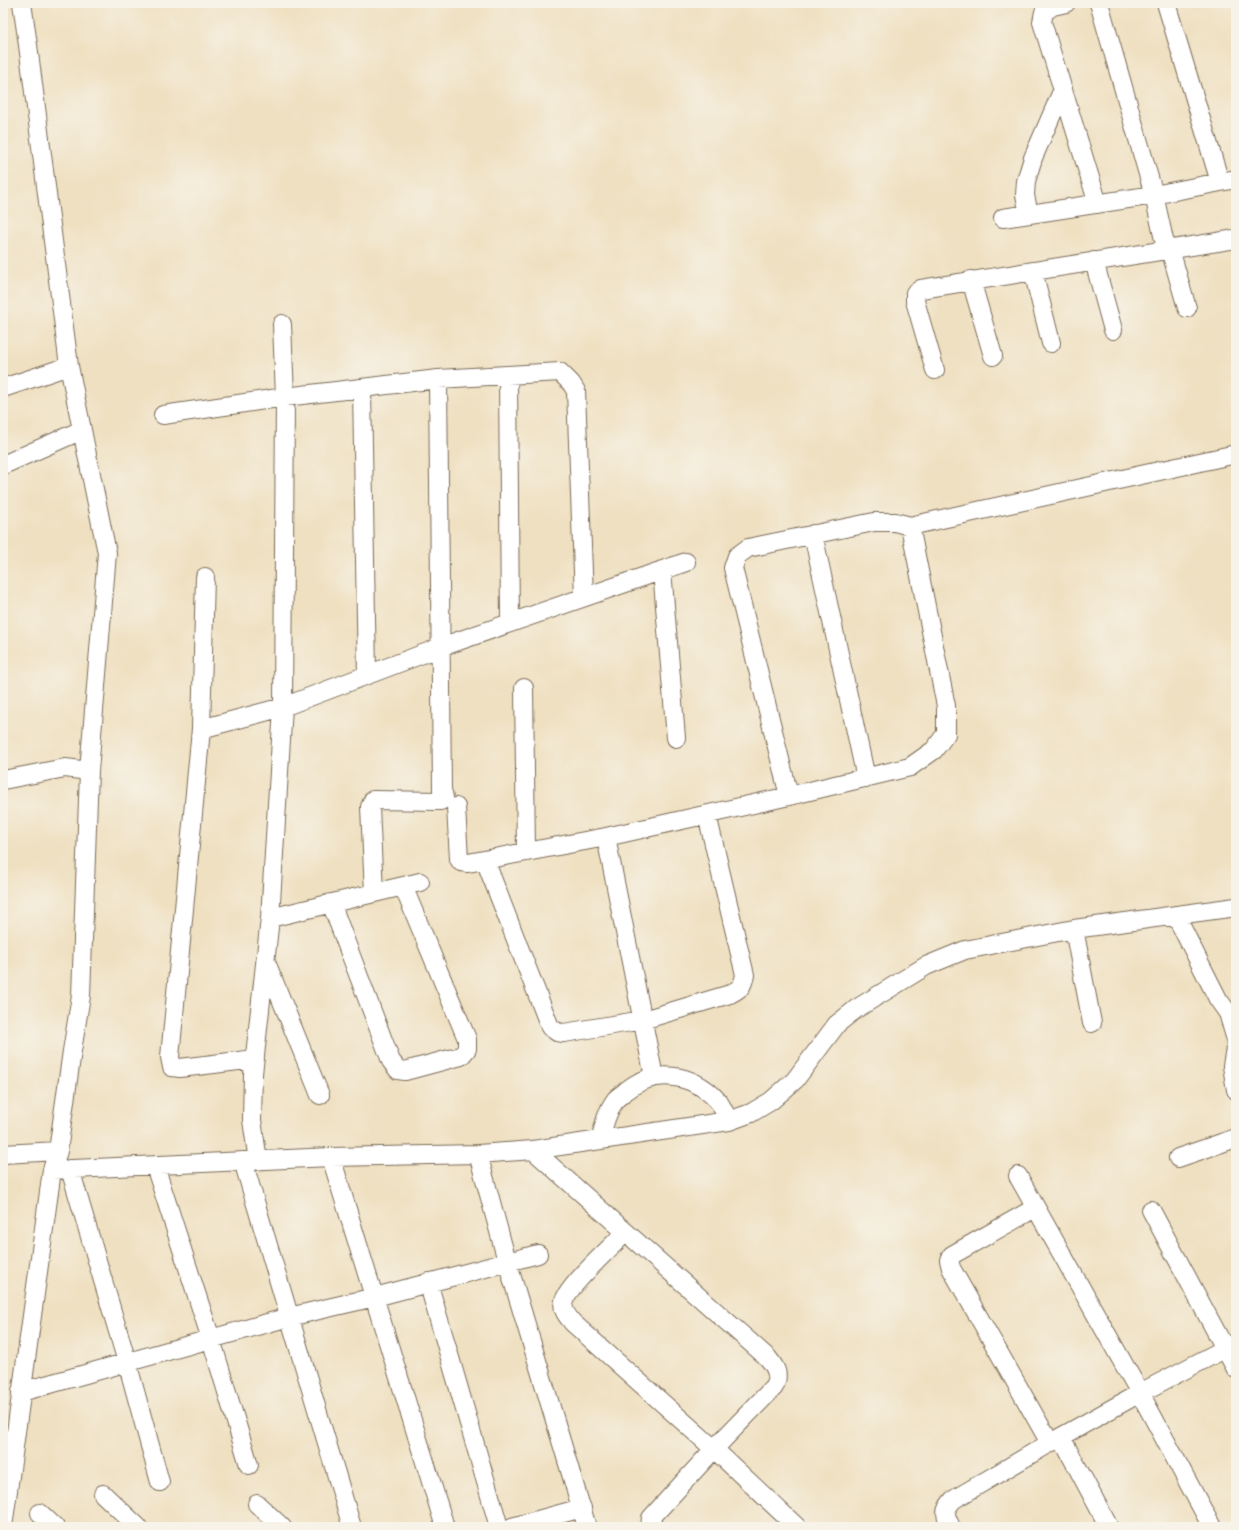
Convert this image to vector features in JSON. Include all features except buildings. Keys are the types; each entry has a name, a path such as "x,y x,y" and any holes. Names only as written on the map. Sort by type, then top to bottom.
{"street":[{"path":"3,1527 52,1170 58,1152 81,996 89,771 107,554 69,366 22,3"},
{"path":"1066,3 1053,6 1044,12 1042,22 1098,204"},
{"path":"1099,3 1168,249 1187,308"},
{"path":"1003,218 1154,195 1228,181 1166,3"},
{"path":"1028,214 1025,195 1026,181 1062,89"},
{"path":"935,370 915,301 915,293 921,289 1236,239"},
{"path":"1094,261 1113,330"},
{"path":"1033,271 1051,343"},
{"path":"971,280 993,356"},
{"path":"282,324 285,396 283,707 270,918 255,1059 251,1161 290,1317 352,1527"},
{"path":"3,388 69,366"},
{"path":"163,415 285,396 362,389 438,379 560,372 571,383 576,391 584,597"},
{"path":"508,375 510,623"},
{"path":"374,893 370,807 373,800 441,801 444,798 442,789 438,379"},
{"path":"362,389 367,675"},
{"path":"3,465 82,430"},
{"path":"789,796 733,568 737,556 748,548 813,534 874,522 895,522 916,525 1236,454"},
{"path":"456,807 459,859 464,863 606,837 707,815 910,767 934,750 946,734 946,706 916,525"},
{"path":"813,534 866,778"},
{"path":"201,729 283,707 441,647 686,562"},
{"path":"662,570 676,738"},
{"path":"205,577 201,729 170,1057 172,1067 180,1068 255,1059"},
{"path":"524,688 526,852"},
{"path":"3,780 65,768 89,771"},
{"path":"485,860 550,1027 557,1032 564,1033 643,1020 730,994 741,989 743,986 745,975 707,815"},
{"path":"606,837 654,1077"},
{"path":"270,918 420,882"},
{"path":"331,903 391,1061 398,1070 405,1071 461,1056 467,1049 467,1039 403,886"},
{"path":"52,1170 331,1157 478,1154 533,1150 729,1121 751,1113 771,1101 795,1080 837,1024 851,1013 926,966 965,950 1074,929 1236,907"},
{"path":"1176,916 1218,999 1228,1014 1236,1041 1232,1066 1236,1090"},
{"path":"1074,929 1092,1023"},
{"path":"265,960 320,1095"},
{"path":"601,1139 605,1117 617,1098 634,1084 654,1077 678,1077 700,1085 718,1101 729,1121"},
{"path":"1178,1158 1236,1138"},
{"path":"533,1150 768,1358 775,1367 778,1378 774,1387 714,1448 651,1518 650,1527"},
{"path":"3,1154 58,1152"},
{"path":"478,1154 507,1261 587,1527"},
{"path":"331,1157 445,1527"},
{"path":"155,1166 211,1339 248,1465"},
{"path":"70,1170 127,1362 160,1482"},
{"path":"1018,1176 1140,1393 1212,1527"},
{"path":"1035,1208 952,1255 949,1260 950,1268 1109,1527"},
{"path":"1151,1210 1231,1346 1236,1369"},
{"path":"626,1232 574,1285 564,1301 565,1314 573,1323 714,1448 797,1527"},
{"path":"21,1392 290,1317 375,1297 538,1254"},
{"path":"428,1282 499,1527"},
{"path":"948,1520 946,1507 953,1500 1055,1440 1140,1393 1231,1346"},
{"path":"103,1494 138,1527"},
{"path":"257,1504 282,1527"},
{"path":"512,1527 582,1508"},
{"path":"40,1513 55,1527"}]}
